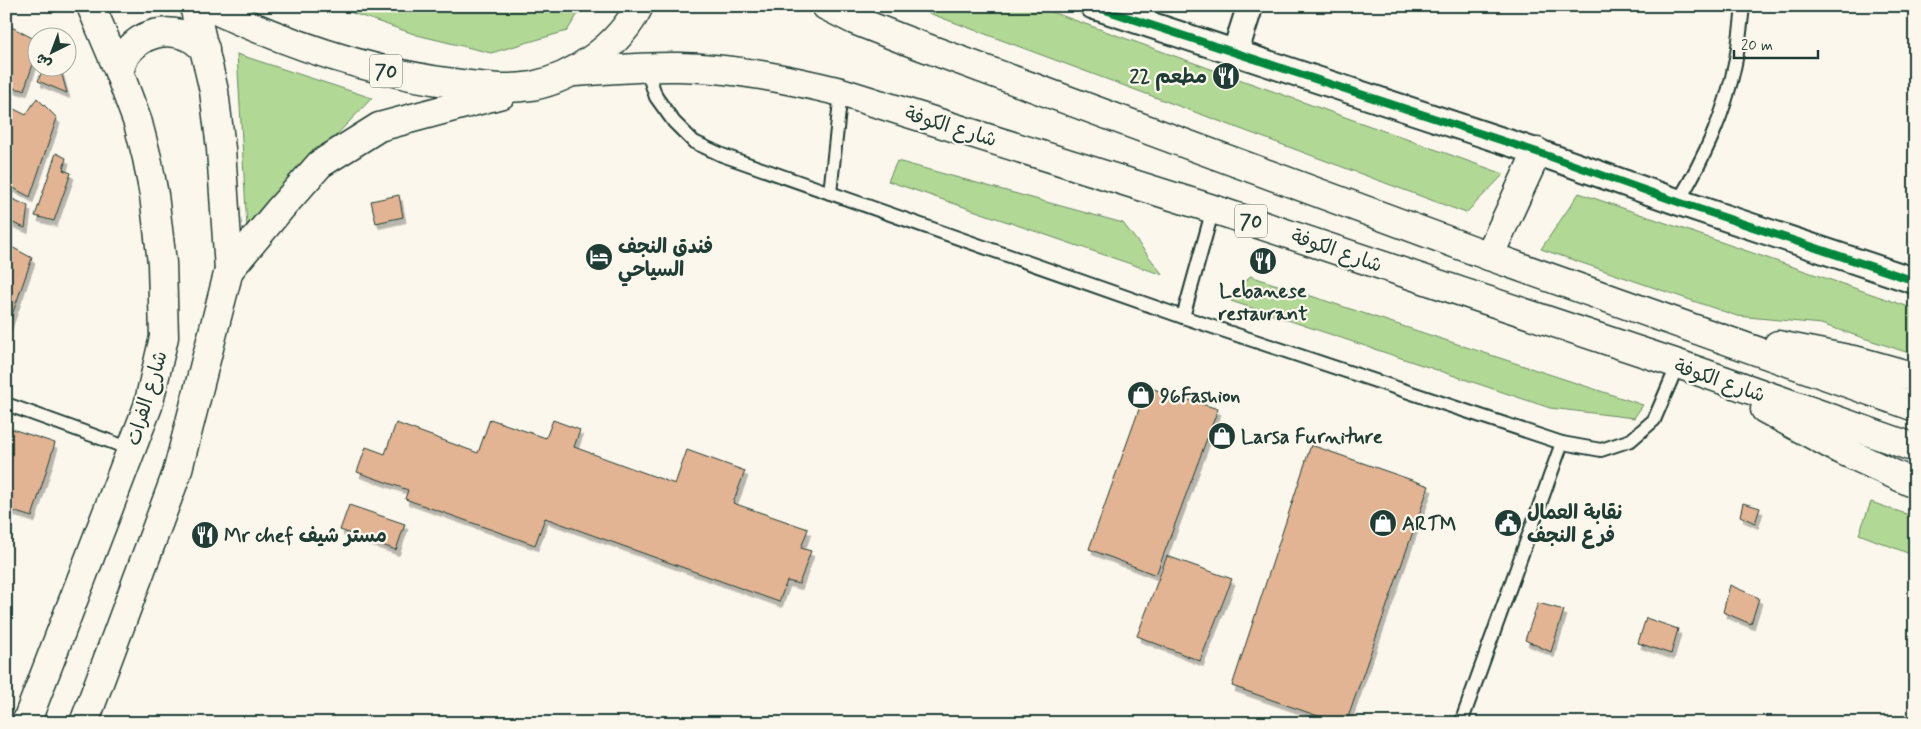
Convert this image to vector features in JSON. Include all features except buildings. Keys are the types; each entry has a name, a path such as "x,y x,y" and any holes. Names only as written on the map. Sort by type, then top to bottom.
{"main road":[{"name":"شارع الفرات","path":"26,723 148,406 164,337 162,263 154,195 147,158 138,124 119,72 91,6"},
{"path":"84,723 177,473 229,270 221,149 214,91 194,6"},
{"name":"70","path":"206,6 255,29 313,50 372,68 432,80 494,88 532,86 573,72"},
{"path":"573,72 607,47 635,14 639,6"},
{"name":"شارع الكوفة","path":"826,6 854,20 914,43 1489,256 1915,407"},
{"path":"119,72 126,54 138,41 155,33 173,32 191,38 205,49"},
{"name":"شارع الكوفة","path":"573,72 646,67 681,67 735,71 789,79 841,92 1213,209 1678,364 1915,448"},
{"path":"229,270 320,164 379,127 532,86"},
{"path":"1489,256 1537,152"},
{"path":"1716,337 1764,342 1811,350 1915,377"},
{"path":"1715,378 1754,403 1804,431 1879,469 1915,484"}],"street":[{"path":"1093,6 1537,152 1678,202 1915,280"},
{"path":"1235,52 1250,6"}],"lane":[{"path":"1678,202 1698,170 1714,135 1726,100 1735,63 1743,6"},
{"path":"646,67 656,97 674,122 694,142 722,155 1183,317 1562,444 1601,450 1631,440 1654,420 1678,364"},
{"path":"830,193 841,92"},
{"path":"1183,317 1213,209"},
{"path":"6,404 131,449"},
{"path":"1460,723 1562,444"}],"green space":[{"path":"332,6 583,6 567,31 491,53 417,35"},
{"path":"910,6 1035,6 1504,174 1466,213"},
{"path":"237,54 372,98 247,228"},
{"path":"897,161 1123,223 1163,275 888,181"},
{"path":"1579,193 1915,309 1915,355 1821,324 1737,316 1541,249"},
{"path":"1250,276 1643,405 1634,418 1550,408 1231,301"},
{"path":"1871,502 1915,517 1915,556 1859,534"}],"cycle path":[{"path":"1093,6 1537,152 1678,202 1915,281"}],"place":[{"name":"مطعم 22","path":"1226,76"},
{"name":"فندق النجف السياحي","path":"599,257"},
{"name":"Lebanese restaurant","path":"1263,261"},
{"name":"96Fashion","path":"1141,395"},
{"name":"Larsa Furniture","path":"1222,436"},
{"name":"ARTM","path":"1383,523"},
{"name":"نقابة العمال فرع النجف","path":"1508,523"},
{"name":"Mr chef مستر شيف","path":"205,535"}]}
